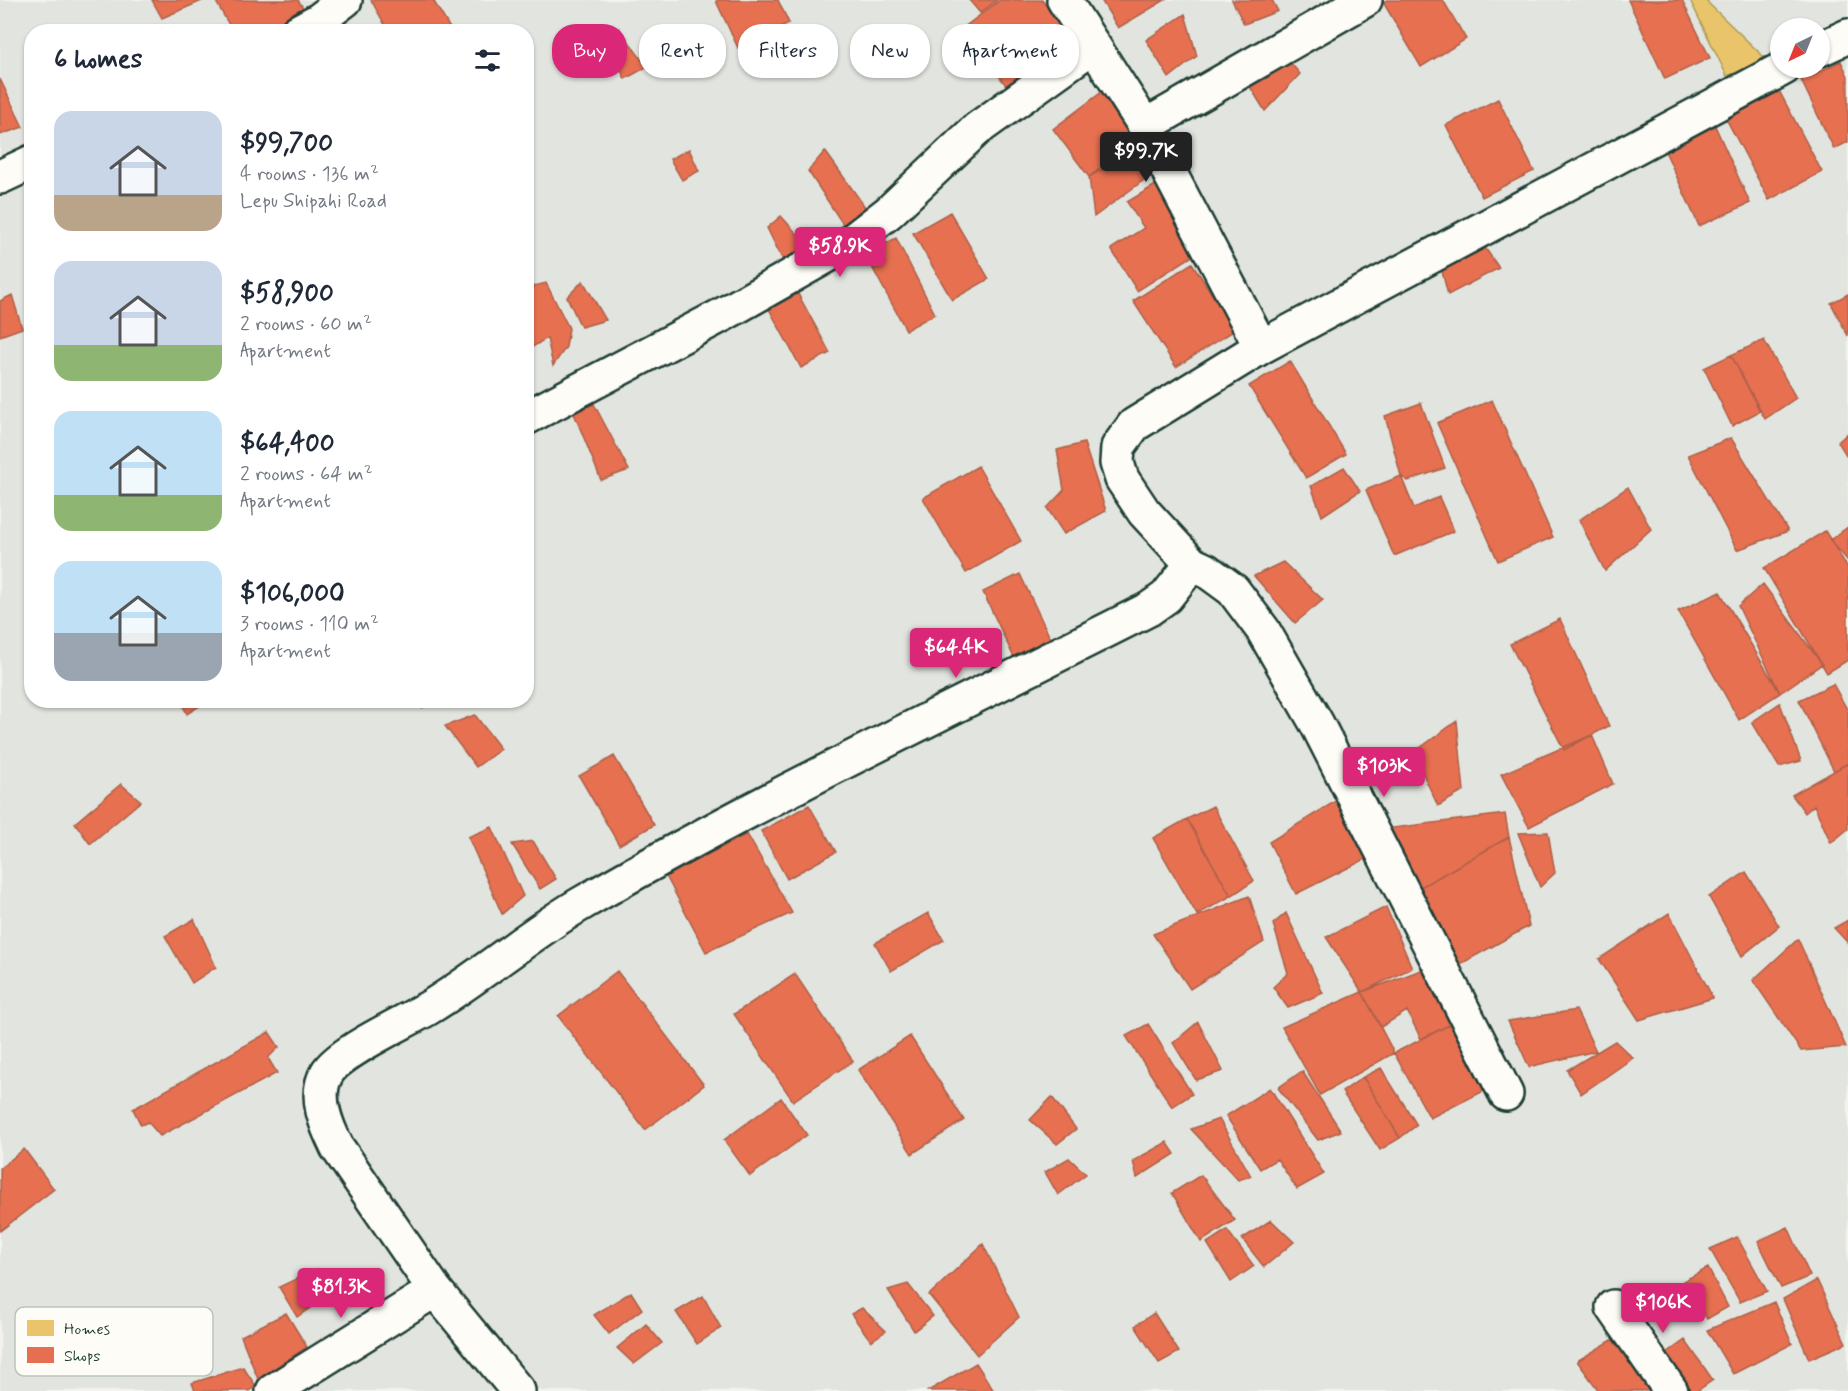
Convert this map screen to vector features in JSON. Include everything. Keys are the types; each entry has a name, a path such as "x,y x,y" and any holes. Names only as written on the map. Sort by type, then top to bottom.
{"street":[{"path":"312,24 345,0"},
{"path":"1064,0 1145,126 1261,347"},
{"path":"1145,126 1365,0"},
{"path":"1830,44 1848,36"},
{"path":"534,414 722,315 848,244 889,212 977,129 1093,46"},
{"path":"1506,1094 1317,724 1263,630 1233,590 1207,571 1192,564 1144,512 1122,479 1118,463 1118,447 1134,424 1261,347 1770,75"},
{"path":"0,177 24,166"},
{"path":"518,1391 435,1290 337,1147 326,1125 321,1098 327,1074 348,1054 431,1006 576,907 736,816 1149,609 1166,597 1192,564"},
{"path":"273,1391 435,1290"},
{"path":"1613,1306 1671,1391"}],"shaded area":[{"path":"0,0 1848,0 1848,1391 0,1391"}],"building: Homes":[{"path":"1690,0 1705,0 1768,61 1727,76"}],"building: Shops":[{"path":"152,0 202,0 202,1 162,18"},
{"path":"215,0 298,0 306,12 286,24 228,24"},
{"path":"371,0 433,0 447,24 384,24"},
{"path":"778,0 789,23 738,24 738,48 716,1"},
{"path":"969,0 997,0 980,13"},
{"path":"1000,0 1042,0 1060,24 968,24"},
{"path":"1101,0 1165,0 1118,28"},
{"path":"1232,0 1272,0 1278,11 1244,24"},
{"path":"1387,0 1443,0 1466,39 1421,67 1383,2"},
{"path":"1628,0 1682,0 1710,58 1665,79"},
{"path":"1185,14 1197,56 1169,78 1146,40"},
{"path":"627,39 639,56 639,71 627,78"},
{"path":"1284,55 1300,74 1265,111 1244,77"},
{"path":"1841,61 1848,76 1848,142 1834,149 1801,80 1830,78 1830,66"},
{"path":"1000,78 1022,78 1008,88"},
{"path":"0,79 23,127 0,135"},
{"path":"1775,83 1822,172 1769,200 1722,111"},
{"path":"1103,91 1139,139 1089,177 1053,129"},
{"path":"1498,99 1534,171 1482,197 1446,125"},
{"path":"1712,119 1750,203 1699,226 1661,142"},
{"path":"1140,148 1148,177 1094,217 1089,177"},
{"path":"689,149 699,171 682,180 670,159"},
{"path":"825,151 873,218 844,226 808,171"},
{"path":"1157,184 1199,252 1137,291 1111,249 1144,228 1127,202"},
{"path":"950,212 989,279 952,300 913,233"},
{"path":"781,216 810,248 788,271 767,228"},
{"path":"896,238 935,314 906,330 865,254"},
{"path":"1479,239 1499,268 1448,295 1439,260"},
{"path":"1192,263 1235,330 1176,367 1133,301"},
{"path":"790,279 830,353 801,368 761,294"},
{"path":"583,281 606,320 581,327 567,297"},
{"path":"546,283 569,328 566,347 553,366 547,338 534,346 534,286"},
{"path":"1848,294 1848,336 1831,303"},
{"path":"12,295 22,328 0,336 0,301"},
{"path":"1764,340 1796,398 1765,419 1731,355"},
{"path":"1731,355 1760,411 1732,426 1704,368"},
{"path":"1290,361 1346,454 1306,478 1249,386"},
{"path":"1492,400 1553,537 1498,561 1437,423"},
{"path":"1421,403 1445,468 1408,481 1401,476 1385,416"},
{"path":"594,404 629,470 601,480 573,411"},
{"path":"1848,433 1848,458 1838,442"},
{"path":"1731,438 1788,531 1737,550 1688,455"},
{"path":"1084,443 1106,511 1064,534 1047,508 1064,490 1057,450"},
{"path":"978,466 1021,541 966,573 923,498"},
{"path":"1344,467 1360,491 1322,516 1311,486"},
{"path":"1401,476 1414,508 1439,497 1454,531 1394,556 1366,490"},
{"path":"1628,487 1651,529 1605,571 1579,520"},
{"path":"1848,527 1848,561 1830,540"},
{"path":"1825,531 1848,568 1848,660 1827,673 1764,568"},
{"path":"1283,562 1323,600 1295,623 1254,576"},
{"path":"1020,574 1052,642 1015,660 983,592"},
{"path":"1763,584 1822,664 1780,693 1738,606"},
{"path":"1720,592 1780,693 1739,720 1678,611"},
{"path":"1560,619 1609,726 1564,750 1510,644"},
{"path":"1833,684 1848,711 1848,763 1834,771 1799,700"},
{"path":"1780,703 1801,761 1779,767 1752,722"},
{"path":"184,708 196,708 187,714"},
{"path":"475,715 501,749 476,767 445,726"},
{"path":"1457,721 1464,791 1438,806 1413,753"},
{"path":"1592,735 1613,784 1529,827 1501,774"},
{"path":"614,756 654,825 619,845 579,776"},
{"path":"1848,763 1848,829 1831,843 1814,805 1805,813 1792,795"},
{"path":"121,784 141,801 90,844 75,823"},
{"path":"1347,794 1372,856 1296,894 1269,842"},
{"path":"809,805 836,852 787,879 761,831"},
{"path":"1213,806 1254,881 1231,896 1187,819"},
{"path":"1505,814 1509,837 1414,891 1384,829"},
{"path":"1187,819 1231,896 1197,915 1153,838"},
{"path":"492,827 523,896 502,914 468,837"},
{"path":"1548,832 1555,873 1540,887 1518,833"},
{"path":"747,834 792,913 706,952 666,876"},
{"path":"1509,837 1529,926 1459,965 1414,891"},
{"path":"533,841 556,879 540,889 512,844"},
{"path":"1746,872 1779,926 1742,956 1709,897"},
{"path":"1249,896 1264,942 1190,989 1153,934"},
{"path":"1386,907 1412,968 1362,992 1326,937"},
{"path":"928,913 944,940 891,971 875,943"},
{"path":"1286,913 1323,993 1288,1008 1273,987 1288,973 1273,924"},
{"path":"1669,913 1713,998 1639,1020 1599,959"},
{"path":"194,919 216,967 192,983 165,936"},
{"path":"1848,920 1848,943 1834,928"},
{"path":"1798,939 1846,1047 1801,1051 1753,980"},
{"path":"1424,969 1461,1019 1421,1039 1407,1011 1381,1027 1362,992"},
{"path":"617,971 704,1085 645,1130 558,1016"},
{"path":"795,974 853,1061 793,1101 734,1014"},
{"path":"1362,992 1394,1053 1320,1095 1282,1027"},
{"path":"1576,1010 1596,1051 1529,1067 1508,1021"},
{"path":"1461,1019 1494,1086 1430,1118 1394,1053"},
{"path":"1198,1022 1223,1071 1196,1080 1173,1043"},
{"path":"1148,1024 1192,1094 1172,1107 1126,1036"},
{"path":"269,1032 279,1047 268,1058 277,1073 160,1136 148,1122 141,1125 133,1109"},
{"path":"910,1036 964,1120 912,1154 858,1070"},
{"path":"1615,1041 1633,1058 1581,1094 1567,1070"},
{"path":"1381,1068 1417,1125 1400,1138 1363,1077"},
{"path":"1302,1071 1341,1131 1318,1140 1278,1088"},
{"path":"1363,1077 1400,1138 1380,1150 1342,1092"},
{"path":"1270,1088 1324,1174 1297,1189 1277,1159 1260,1169 1226,1116"},
{"path":"1052,1097 1076,1129 1057,1144 1030,1120"},
{"path":"781,1098 807,1135 750,1176 724,1140"},
{"path":"1219,1119 1251,1176 1238,1180 1191,1129"},
{"path":"1167,1142 1175,1154 1137,1178 1133,1161"},
{"path":"24,1149 54,1189 0,1231 0,1168"},
{"path":"1069,1158 1086,1174 1058,1195 1045,1172"},
{"path":"1201,1175 1235,1220 1201,1242 1172,1193"},
{"path":"1271,1220 1294,1242 1264,1267 1242,1239"},
{"path":"1788,1227 1810,1276 1781,1288 1758,1241"},
{"path":"1227,1230 1254,1266 1231,1282 1207,1243"},
{"path":"1737,1237 1767,1291 1740,1302 1710,1249"},
{"path":"983,1244 1019,1317 977,1355 929,1295"},
{"path":"1708,1268 1728,1307 1707,1319 1683,1281"},
{"path":"317,1269 333,1293 297,1317 279,1287"},
{"path":"1817,1280 1846,1343 1809,1359 1783,1299"},
{"path":"908,1284 933,1316 914,1331 888,1290"},
{"path":"631,1292 642,1309 609,1334 594,1315"},
{"path":"703,1296 721,1328 697,1344 676,1312"},
{"path":"1774,1302 1792,1344 1733,1374 1707,1330"},
{"path":"862,1308 886,1331 871,1341 851,1314"},
{"path":"286,1313 307,1347 258,1379 241,1336"},
{"path":"1154,1313 1179,1352 1159,1363 1135,1326"},
{"path":"646,1324 662,1343 634,1364 617,1348"},
{"path":"1617,1337 1656,1391 1599,1391 1577,1361"},
{"path":"1685,1340 1713,1380 1697,1391 1683,1391 1660,1358"},
{"path":"976,1363 994,1391 928,1391"},
{"path":"243,1367 256,1386 249,1391 195,1391 192,1383"}]}
